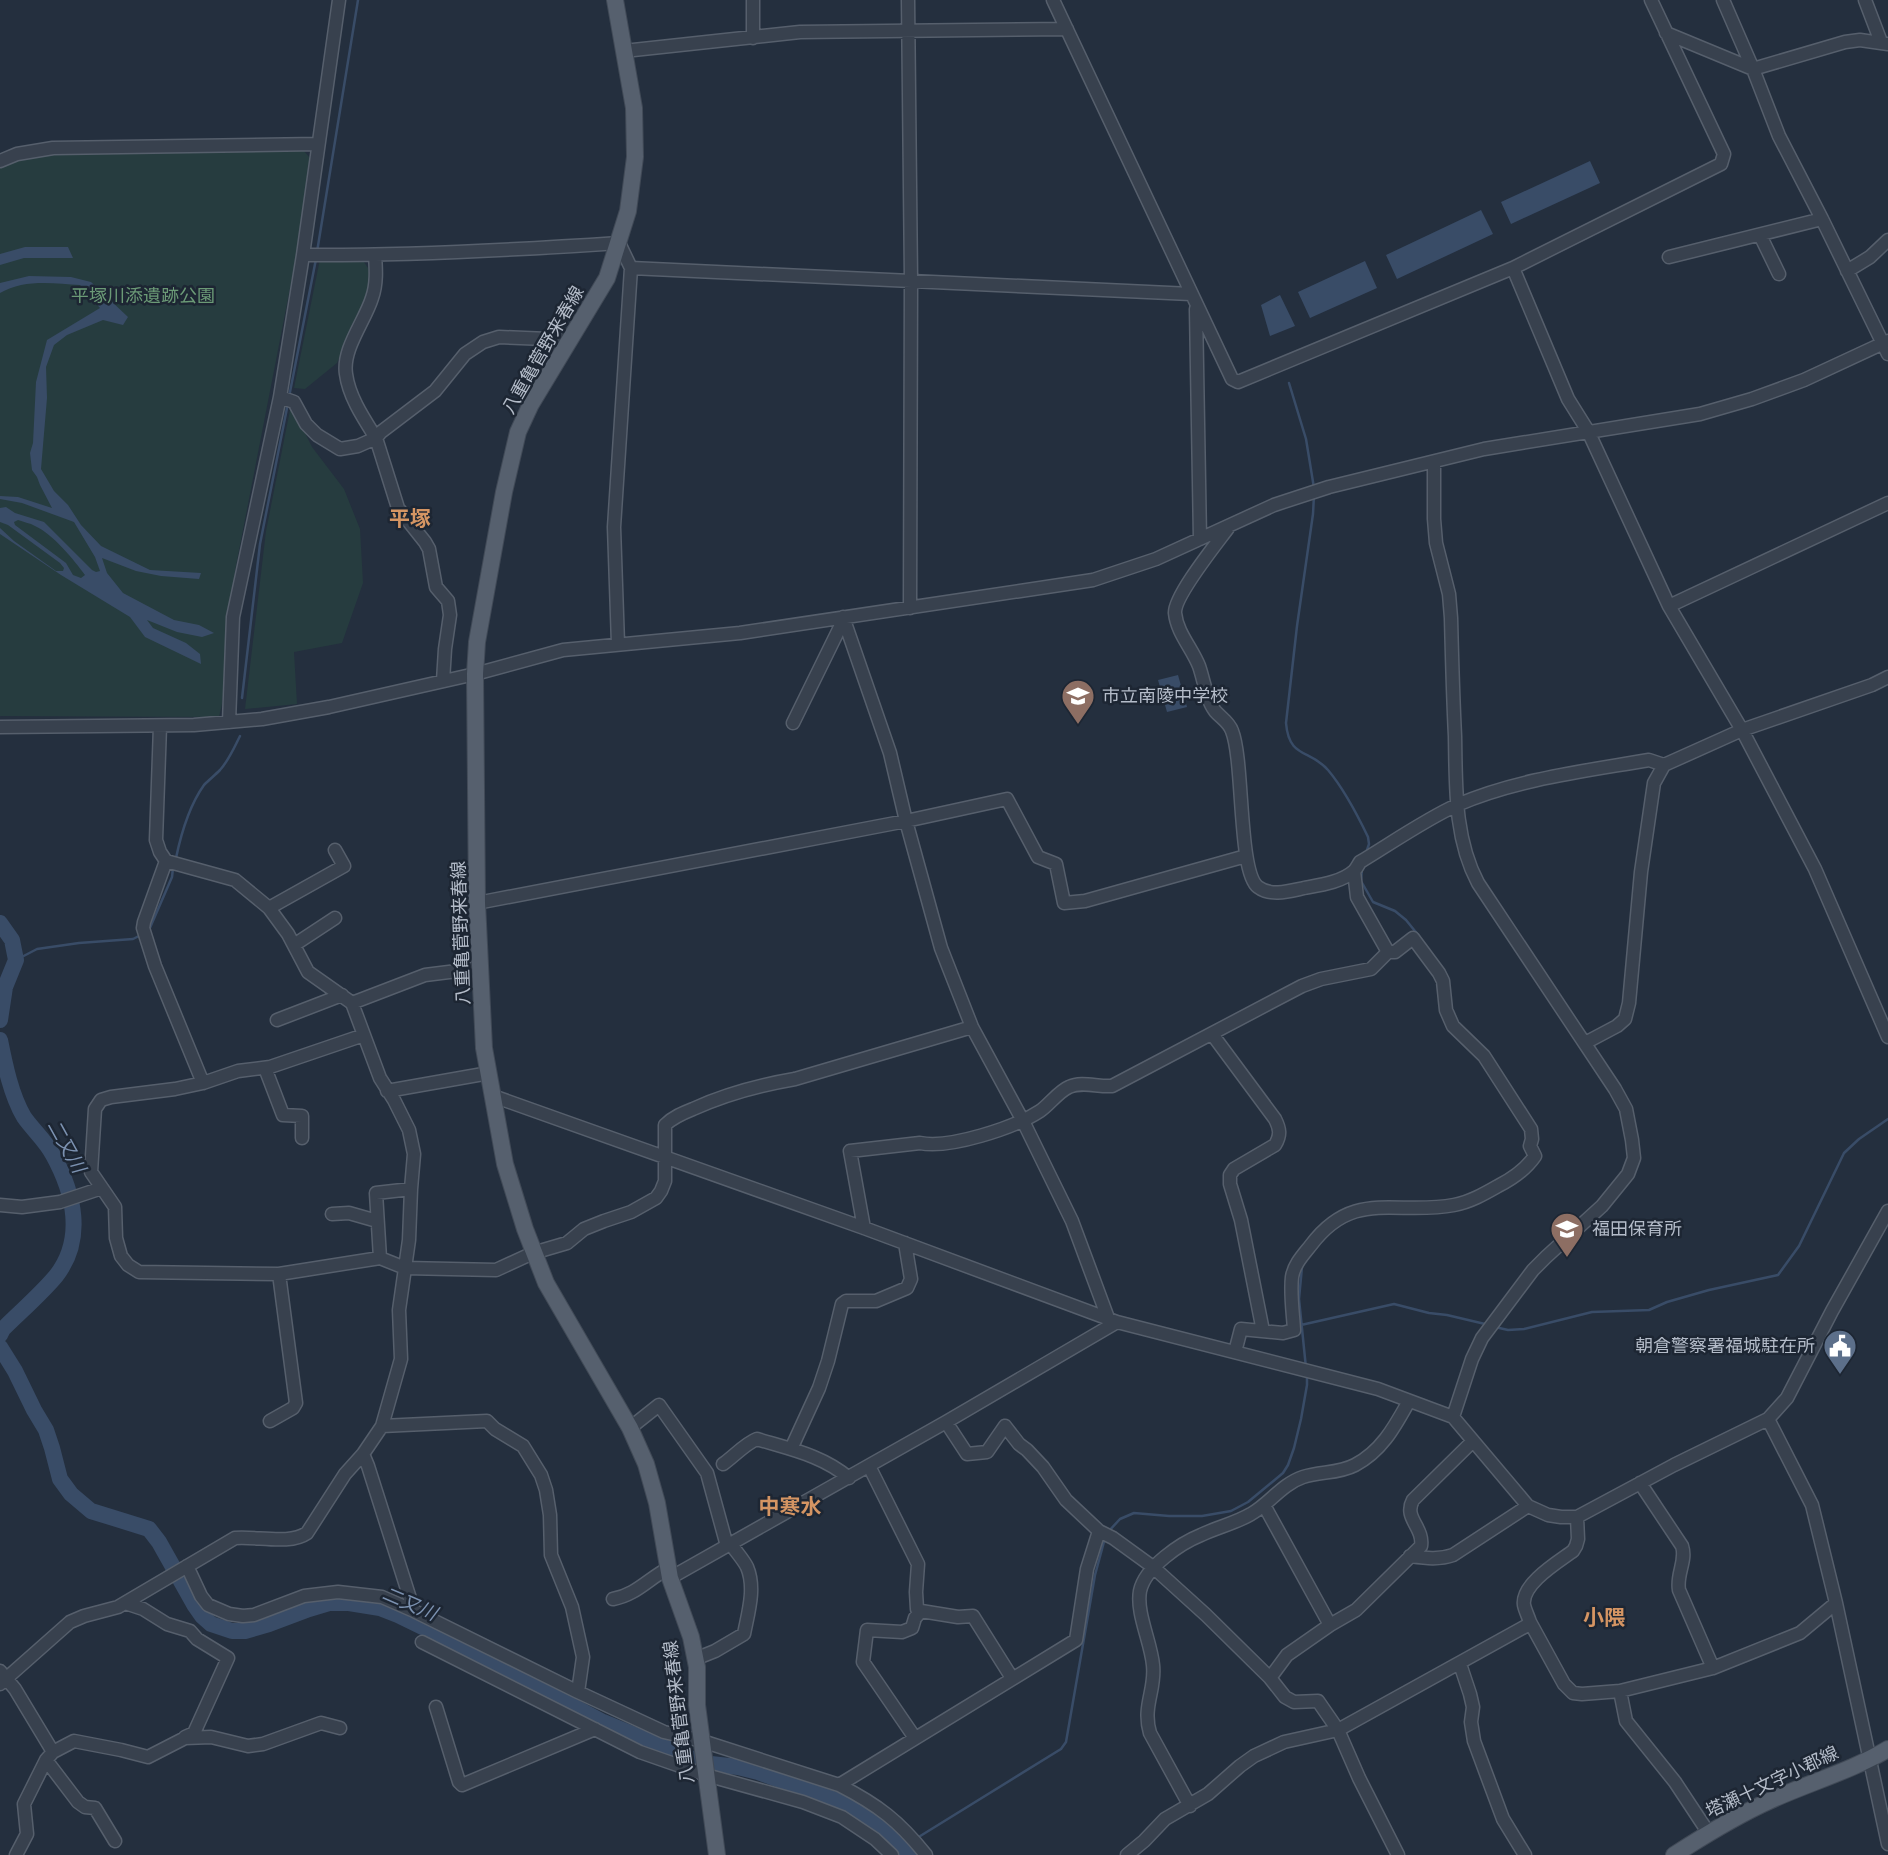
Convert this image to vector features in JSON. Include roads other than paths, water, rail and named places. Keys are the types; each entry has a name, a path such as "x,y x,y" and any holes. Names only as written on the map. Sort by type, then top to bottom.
{"main road":[{"name":"八重亀菅野来春線","path":"615,0 634,108 635,158 628,211 607,278 531,404 518,432 504,492 477,642 477,903 484,1048 505,1164 533,1253 546,1283 630,1429 646,1464 657,1503 669,1573 691,1637 695,1658 697,1705 717,1855"},
{"name":"塔瀬十文字小郡線","path":"1674,1855 1708,1832 1767,1802 1871,1759 1888,1749"}],"street":[{"path":"229,722 233,617 308,255 317,145 339,0"},
{"path":"753,0 753,38"},
{"path":"908,0 910,608"},
{"path":"1053,0 1232,379 1237,382 1513,268 1721,164 1724,153 1651,0"},
{"path":"0,727 194,725 262,719 329,707 475,674 563,650 740,633 1093,580 1156,559 1274,505 1314,492 1484,449 1700,414 1804,380 1886,346 1779,136 1723,0"},
{"path":"1865,0 1885,43"},
{"path":"624,51 800,32 1067,29"},
{"path":"1667,33 1753,69 1845,42 1860,40 1885,43"},
{"path":"0,161 17,154 53,148 317,145"},
{"path":"1669,257 1822,219"},
{"path":"1760,235 1779,274"},
{"path":"1847,271 1870,257 1888,240"},
{"path":"308,255 512,250 619,243 631,268 614,527 618,644"},
{"path":"375,255 376,278 372,298 351,343 345,372 350,390 376,438 398,508 429,549 436,587 448,601 450,615 443,681"},
{"path":"631,268 911,280 1194,299"},
{"path":"1513,268 1568,399 1588,431 1669,606 1742,730 1815,869 1888,1037"},
{"path":"1194,299 1200,539"},
{"path":"280,397 294,401 306,424 317,435 340,449 358,446 376,438 435,391 465,354 483,342 499,337 571,340"},
{"path":"1434,462 1436,543 1449,594 1451,618 1457,805 1465,852 1475,876 1586,1043 1626,1109 1634,1158 1628,1174 1602,1206 1533,1270 1482,1338 1472,1359 1453,1417"},
{"path":"1669,606 1888,503"},
{"path":"1230,524 1178,600 1175,611 1180,631 1198,664 1212,705 1233,734 1241,788 1246,856 1251,877 1257,887 1268,892 1281,893 1324,884 1354,871 1360,862 1457,805 1506,789 1553,776 1650,760 1664,765"},
{"path":"793,723 843,618"},
{"path":"843,618 890,753 905,821 942,948 972,1027 1023,1121 1072,1221 1113,1320"},
{"path":"1586,1043 1625,1019 1654,783 1664,765 1742,730 1888,677"},
{"path":"115,1841 95,1808 85,1807 78,1802 15,1689 2,1678 70,1622 125,1603 235,1538 289,1539 300,1538 307,1533 345,1474 382,1426 401,1359 399,1310 409,1240 414,1154 409,1130 380,1079 347,999 308,972 288,934 269,908 236,880 166,861 160,852 156,841 160,726"},
{"path":"477,903 1007,799 1038,857 1056,864 1064,903 1085,901 1246,856"},
{"path":"269,908 344,866 334,850"},
{"path":"166,861 143,928 155,966 202,1083"},
{"path":"1354,871 1357,897 1388,952"},
{"path":"294,945 335,918"},
{"path":"1235,1352 1241,1329 1283,1333 1294,1330 1292,1276 1297,1264 1331,1223 1345,1214 1361,1209 1437,1208 1470,1201 1521,1171 1535,1156 1530,1146 1531,1129 1484,1056 1449,1019 1443,981 1439,973 1413,938 1395,953 1388,952"},
{"path":"864,1228 850,1151 920,1143 929,1145 960,1142 1023,1121 1052,1102 1066,1087 1081,1084 1112,1086 1302,986 1321,979 1371,969 1388,952"},
{"path":"277,1020 425,975 481,968"},
{"path":"364,1035 265,1068 238,1070 175,1089 101,1100 95,1110 90,1172 114,1207 116,1238 121,1256 128,1265 139,1272 279,1274 380,1258 405,1268 496,1270 533,1253 567,1243 584,1229 631,1212 656,1198 665,1181 664,1125 671,1119 718,1097 795,1079 972,1027"},
{"path":"1212,1034 1280,1129 1275,1145 1234,1169 1230,1175 1263,1331"},
{"path":"265,1068 283,1115 302,1116 302,1138"},
{"path":"387,1091 489,1073"},
{"path":"493,1096 1113,1320 1378,1389 1453,1417 1528,1506 1548,1515 1561,1517 1577,1517 1768,1419 1787,1398 1888,1211"},
{"path":"0,1205 22,1207 60,1202 102,1188"},
{"path":"380,1258 376,1194 411,1189"},
{"path":"332,1214 349,1213 377,1221"},
{"path":"791,1449 819,1388 842,1304 846,1301 876,1301 907,1287 911,1279 905,1243"},
{"path":"270,1421 293,1408 296,1403 279,1274"},
{"path":"613,1599 634,1592 655,1575 669,1573 729,1545 946,1422 1113,1320"},
{"path":"1190,1806 1147,1723 1146,1712 1154,1673 1140,1606 1141,1586 1153,1567 1199,1535 1253,1513 1296,1480 1340,1471 1373,1453 1390,1435 1409,1401"},
{"path":"630,1429 659,1405 707,1473 729,1545 749,1574 752,1593 744,1634 715,1651 695,1658"},
{"path":"1768,1419 1812,1505 1888,1843"},
{"path":"382,1426 487,1421 523,1446 541,1475 546,1490 551,1555 572,1607 578,1632 583,1657 578,1692"},
{"path":"946,1422 967,1454 987,1452 1005,1426 1043,1467 1066,1500 1099,1531 1153,1567 1270,1678 1284,1697 1294,1702 1318,1701 1338,1730 1398,1855"},
{"path":"723,1464 757,1439 804,1452 838,1468 849,1478"},
{"path":"1270,1678 1287,1656 1356,1610 1421,1546 1422,1540 1409,1511 1413,1500 1473,1441"},
{"path":"363,1454 414,1611"},
{"path":"869,1466 918,1563 917,1609 958,1617 973,1616 1012,1678"},
{"path":"1640,1483 1682,1546 1684,1553 1679,1590 1713,1668"},
{"path":"1264,1504 1330,1625"},
{"path":"1410,1556 1445,1558 1453,1555 1528,1506"},
{"path":"1577,1517 1576,1546 1573,1551 1534,1581 1523,1603 1530,1622 1573,1693 1620,1691 1713,1668 1801,1633 1836,1603"},
{"path":"839,1785 1076,1640 1087,1569 1099,1531"},
{"path":"187,1566 208,1605 229,1614 254,1615 304,1597 338,1592 382,1597 664,1732 702,1741 839,1785 882,1809 911,1836 926,1855"},
{"path":"16,1855 27,1834 24,1804 50,1756 74,1741 148,1757 185,1738 194,1733 228,1658 197,1639 190,1631 167,1624 143,1609 125,1603"},
{"path":"915,1738 863,1662 867,1630 901,1632 912,1628 921,1611"},
{"path":"1127,1855 1165,1819 1208,1794 1254,1756 1284,1742 1338,1730 1460,1664 1530,1622"},
{"path":"422,1642 640,1752 706,1775 803,1802 842,1817 875,1839 892,1855"},
{"path":"1460,1664 1473,1707 1471,1722 1474,1741 1503,1819 1525,1855"},
{"path":"1620,1691 1626,1721 1675,1782 1708,1832"},
{"path":"436,1707 461,1785 595,1729"},
{"path":"185,1738 211,1737 248,1746 263,1744 321,1723 340,1728"}],"water":[{"path":"1590,161 1600,183 1511,224 1501,202"},
{"path":"1481,210 1493,234 1397,279 1386,255"},
{"path":"25,247 68,247 73,258 24,258 0,265 0,254"},
{"path":"1365,261 1377,288 1310,318 1298,292"},
{"path":"29,276 71,277 91,282 128,317 123,325 103,320 67,335 54,345 46,367 47,398 41,469 54,491 101,546 150,570 201,573 199,579 161,576 136,571 102,558 107,573 123,593 174,620 199,625 214,633 202,637 177,632 147,620 153,628 186,643 200,654 201,664 145,637 130,617 61,575 0,534 0,528 56,571 63,571 60,563 0,522 0,508 6,507 15,513 44,522 92,570 100,571 95,557 74,522 22,503 0,499 0,496 18,497 52,508 32,470 30,453 33,443 36,382 47,340 100,308 80,285 28,284 0,293 0,283","holes":["18,520 49,535 85,575 81,578 73,575 66,563 15,525 14,522"]},
{"path":"1280,295 1295,326 1270,336 1261,305"},
{"path":"1178,675 1187,707 1167,712 1158,680"}],"waterway":[{"path":"317,252 358,0"},
{"path":"289,397 316,259"},
{"path":"1289,383 1306,439 1314,488"},
{"path":"242,698 260,544 288,403"},
{"path":"1314,495 1286,723 1291,743 1321,763 1345,793 1368,837 1366,853"},
{"path":"176,858 194,802 204,785 226,762 240,736"},
{"path":"149,930 172,877 173,868"},
{"path":"1362,869 1361,881 1373,902 1395,911 1419,936"},
{"name":"二又川","path":"0,923 12,940 16,960 5,987 0,1020"},
{"path":"16,960 37,949 133,939 141,935"},
{"name":"二又川","path":"0,1040 15,1099 24,1117 50,1150 60,1170 71,1200 73,1216 71,1247 65,1262 56,1276 0,1335"},
{"path":"1495,1327 1524,1329 1592,1312 1649,1310 1709,1290 1778,1275 1799,1246 1844,1153 1888,1119"},
{"path":"1302,1267 1299,1299 1306,1368"},
{"path":"1301,1325 1394,1304 1485,1324"},
{"name":"二又川","path":"0,1347 46,1430 60,1479 71,1494 91,1511 149,1529 195,1606 211,1624 232,1631 245,1631 329,1603 380,1608 437,1634 603,1722 702,1763 758,1772 852,1806 881,1826 909,1855"},
{"path":"1108,1532 1120,1519 1134,1513 1202,1516 1231,1511 1248,1502 1283,1473 1288,1465 1301,1419 1307,1374"},
{"path":"917,1838 1061,1749 1066,1742 1095,1575 1105,1538"}],"place":[{"name":"市立南陵中学校","path":"1078,726"},
{"name":"福田保育所","path":"1567,1259"},
{"name":"朝倉警察署福城駐在所","path":"1840,1376"}],"district":[{"name":"平塚","path":"410,519"},
{"name":"中寒水","path":"790,1507"},
{"name":"小隈","path":"1604,1618"}],"park label":[{"name":"平塚川添遺跡公園","path":"143,296"}]}
